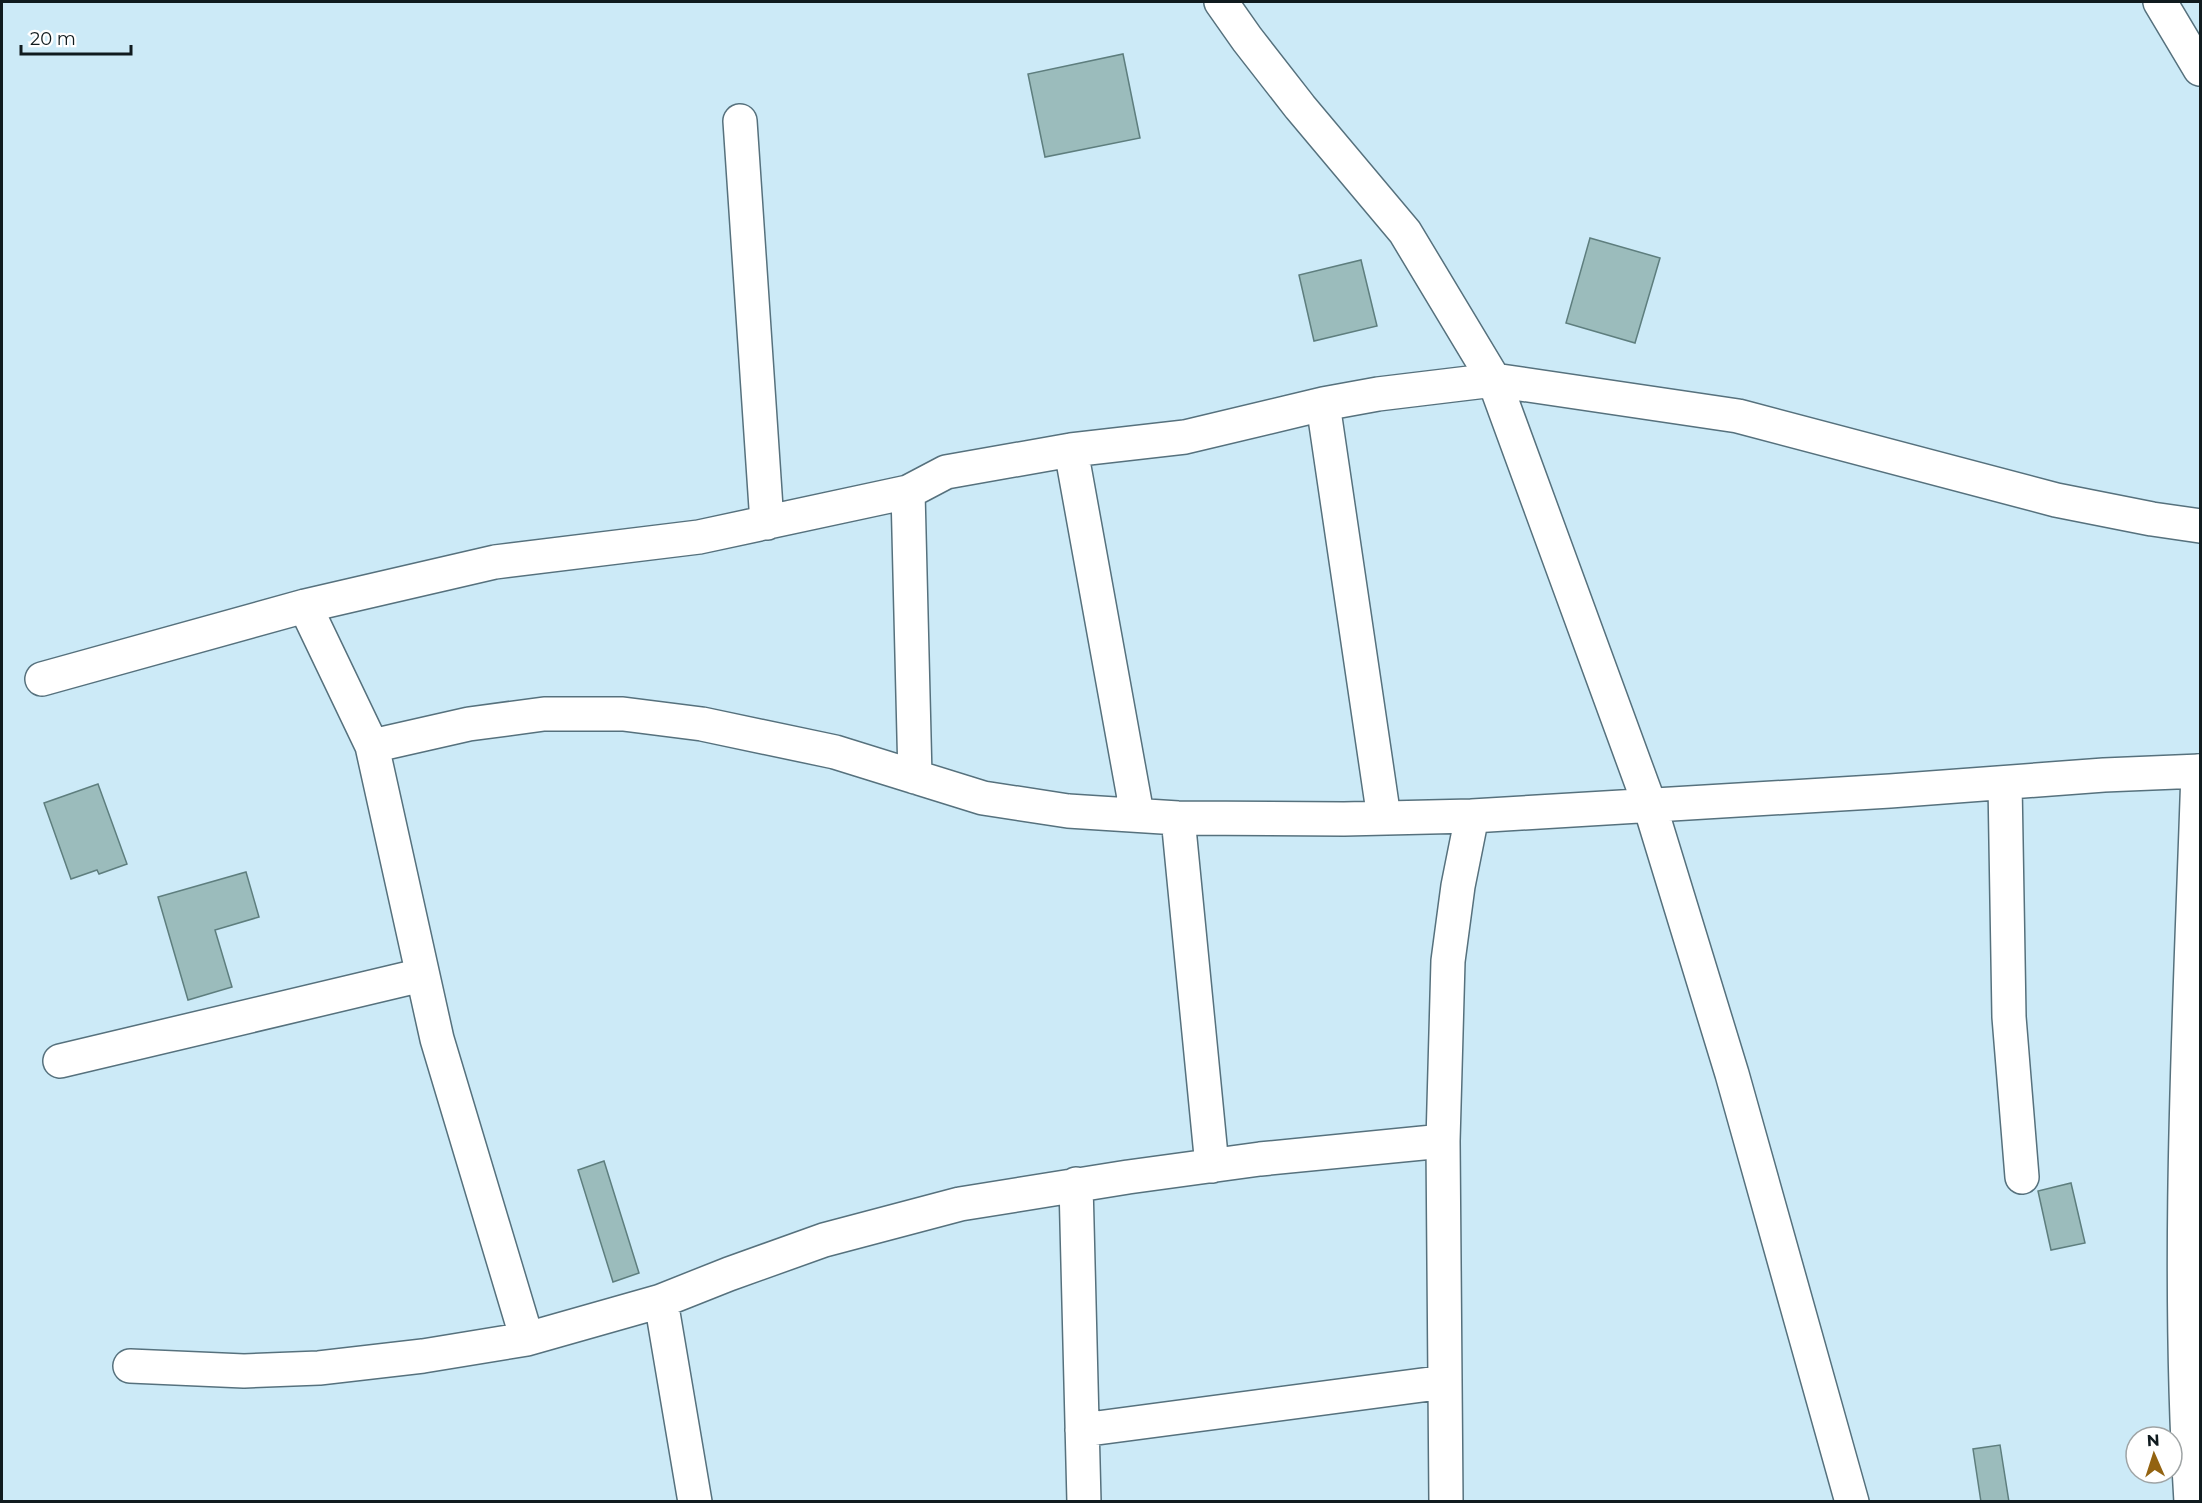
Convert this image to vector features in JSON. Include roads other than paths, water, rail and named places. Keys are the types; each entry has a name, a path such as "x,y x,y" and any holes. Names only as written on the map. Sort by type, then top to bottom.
{"street":[{"path":"1221,2 1300,106 1405,232 1494,380 1650,806 1732,1074 1852,1502"},
{"path":"2160,2 2200,69"},
{"path":"740,121 767,523"},
{"path":"42,679 305,606 495,562 699,537 908,492 946,472 1071,450 1185,437 1323,404 1378,394 1494,380 1738,416 2056,500 2200,526"},
{"path":"1323,404 1384,818"},
{"path":"1071,450 1137,814"},
{"path":"908,492 915,777"},
{"path":"305,606 372,746 437,1039 527,1339"},
{"path":"372,746 469,724 544,714 623,714 702,724 835,752 983,798 1068,811 1178,818 1472,816 2199,771 2183,1281 2194,1441 2191,1502"},
{"path":"2005,783 2009,1017 2022,1178"},
{"path":"1446,1502 1443,1141 1448,961 1458,886 1472,816"},
{"path":"1178,818 1212,1166"},
{"path":"60,1061 422,975"},
{"path":"130,1366 244,1371 319,1368 423,1356 527,1339 661,1301 824,1240 960,1204 1076,1184 1212,1166 1443,1141"},
{"path":"1076,1184 1084,1502"},
{"path":"661,1301 695,1502"},
{"path":"1082,1430 1445,1382"}]}
